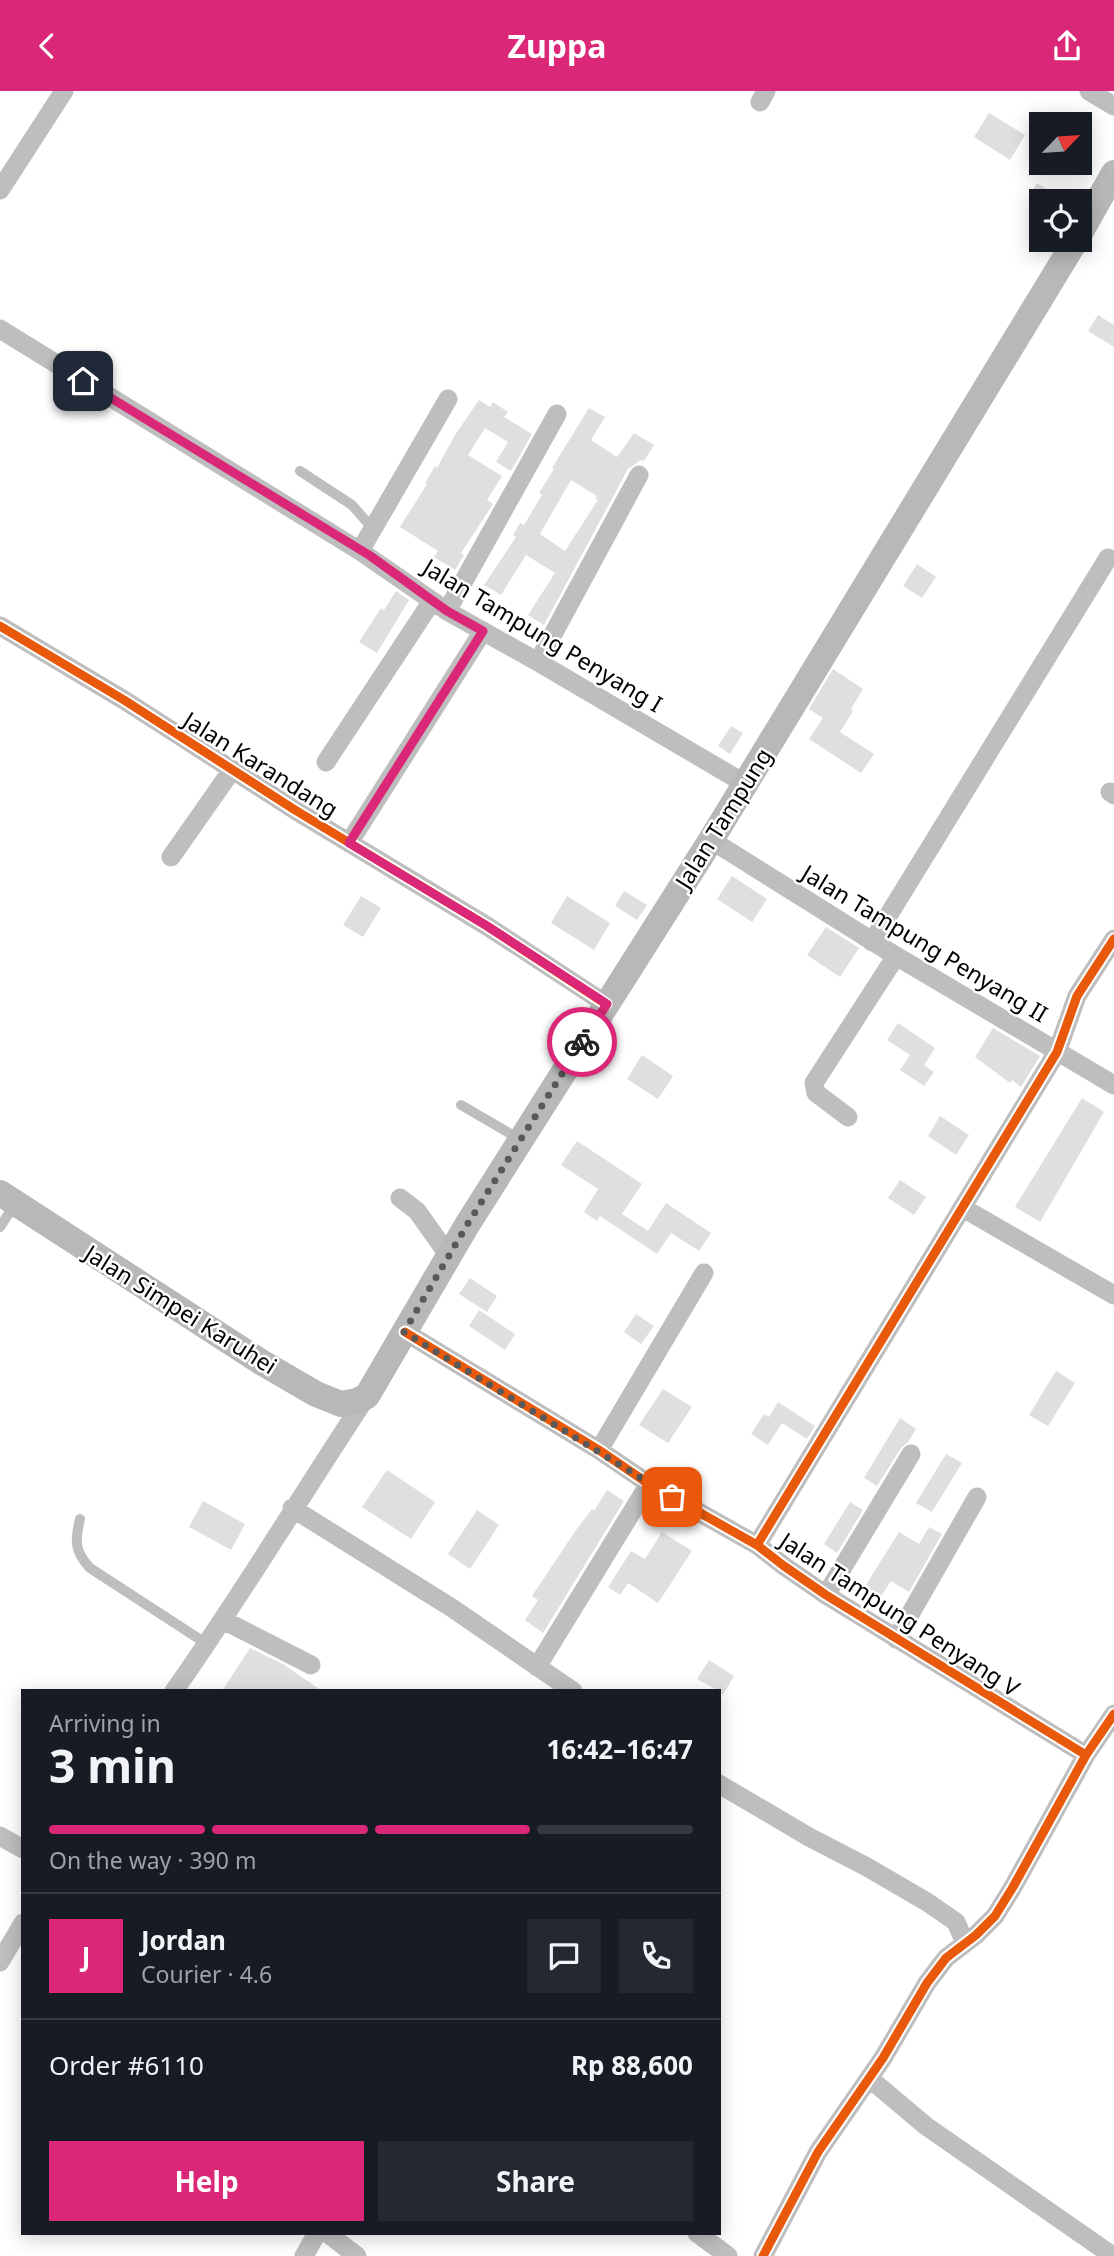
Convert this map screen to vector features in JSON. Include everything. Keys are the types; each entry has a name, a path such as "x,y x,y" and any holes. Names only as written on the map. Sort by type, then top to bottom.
{"main road":[{"path":"1092,212 1114,173"},
{"name":"Jalan Tampung","path":"368,1396 449,1256 711,840 1069,252"},
{"name":"Jalan Simpei Karuhei","path":"8,1198 261,1362 316,1394 341,1404 368,1396"}],"street":[{"path":"0,190 64,91"},
{"path":"1089,91 1114,106"},
{"path":"0,329 360,551 448,399"},
{"path":"326,762 439,606 557,414"},
{"path":"538,662 639,475"},
{"name":"Jalan Tampung Penyang I","path":"360,551 439,606 744,783"},
{"path":"872,942 1108,558"},
{"name":"Jalan Karandang","path":"0,626 487,926 607,1004"},
{"path":"349,843 483,631"},
{"path":"171,857 232,770"},
{"name":"Jalan Tampung Penyang II","path":"711,840 872,942 1114,1085"},
{"path":"757,1545 1057,1052 1077,996 1114,939"},
{"path":"848,1117 816,1093 814,1083 896,956"},
{"path":"400,1199 417,1211 449,1256"},
{"path":"963,1208 1114,1295"},
{"path":"599,1450 704,1273"},
{"name":"Jalan Tampung Penyang V","path":"404,1332 599,1450 649,1484 757,1545 826,1595 1086,1755"},
{"path":"175,1689 368,1396"},
{"path":"826,1595 911,1454"},
{"path":"537,1667 649,1484"},
{"path":"897,1639 977,1497"},
{"path":"292,1508 452,1608 570,1689"},
{"path":"223,1620 311,1665"},
{"path":"764,2256 818,2153 883,2058 938,1967 995,1916 1086,1755 1114,1714"},
{"path":"721,1785 808,1837 927,1902 956,1922 965,1943"},
{"path":"0,1836 21,1848"},
{"path":"0,1962 21,1926"},
{"path":"869,2078 926,2126 1113,2256"},
{"path":"304,2256 316,2235"},
{"path":"330,2235 357,2256"},
{"path":"700,2235 728,2256"}],"lane":[{"path":"300,471 352,505 373,529"},
{"path":"461,1105 521,1140"},
{"path":"0,1227 8,1198"},
{"path":"80,1519 75,1539 81,1559 207,1644"}],"building":[{"path":"989,113 1025,135 1010,160 974,137"},
{"path":"1037,183 1047,189 1034,189"},
{"path":"1098,315 1114,325 1114,347 1088,331"},
{"path":"479,400 490,407 493,402 508,412 504,417 532,434 511,471 496,462 508,442 485,428 468,455 502,476 487,500 493,504 461,553 464,555 455,570 434,557 438,551 400,527 435,466 437,468"},
{"path":"589,408 605,417 591,440 617,457 634,433 654,445 644,461 641,460 628,469 544,625 528,615 555,573 526,555 501,595 484,585 516,537 513,535 520,523 524,525 542,495 539,493 554,469 552,468","holes":["571,480 597,496 595,498 598,500 565,551 540,534"]},
{"path":"917,564 936,577 922,598 903,586"},
{"path":"396,591 409,600 377,653 359,642 381,608 384,610"},
{"path":"833,669 863,689 840,732 874,754 861,773 809,739 823,718 809,709"},
{"path":"731,726 743,733 730,754 718,746"},
{"path":"732,876 767,899 752,922 717,899"},
{"path":"624,891 647,905 637,920 615,906"},
{"path":"361,896 381,908 363,937 343,925"},
{"path":"567,896 610,923 594,950 551,923"},
{"path":"826,927 859,948 840,977 807,955"},
{"path":"898,1023 935,1048 924,1065 934,1072 924,1086 900,1070 910,1055 887,1040"},
{"path":"993,1028 1040,1056 1021,1087 1012,1080 1010,1083 975,1057"},
{"path":"642,1055 673,1076 658,1099 627,1079"},
{"path":"1082,1098 1104,1112 1040,1222 1015,1207"},
{"path":"940,1116 969,1135 956,1155 928,1136"},
{"path":"577,1141 642,1184 622,1214 648,1231 666,1203 711,1233 699,1251 671,1233 657,1254 600,1216 597,1221 584,1212 598,1189 561,1165"},
{"path":"900,1180 926,1197 914,1215 888,1198"},
{"path":"470,1278 497,1296 487,1312 459,1294"},
{"path":"479,1310 515,1334 505,1350 469,1326"},
{"path":"636,1314 654,1326 641,1344 624,1332"},
{"path":"1056,1371 1075,1383 1048,1426 1029,1415"},
{"path":"663,1389 692,1407 668,1443 639,1425"},
{"path":"778,1402 815,1426 807,1439 782,1423 768,1445 751,1434 764,1414 769,1417"},
{"path":"900,1418 916,1429 877,1486 864,1478"},
{"path":"946,1454 962,1463 932,1512 916,1503"},
{"path":"387,1470 435,1502 411,1539 362,1507"},
{"path":"607,1490 624,1501 543,1633 525,1620 538,1600 532,1596 576,1530 592,1509 594,1511"},
{"path":"203,1501 245,1524 231,1550 189,1527"},
{"path":"850,1502 863,1510 837,1553 824,1544"},
{"path":"477,1510 499,1525 470,1569 448,1554"},
{"path":"929,1527 942,1534 909,1592 891,1581 880,1598 864,1588 899,1532 919,1544"},
{"path":"662,1532 692,1551 658,1603 628,1583 620,1595 608,1587 631,1551 645,1559"},
{"path":"250,1648 283,1664 319,1689 223,1689"},
{"path":"709,1660 734,1676 723,1695 721,1689 715,1689 697,1679"}],"cycle path":[{"path":"0,626 487,926 606,1004"},
{"path":"757,1545 1057,1052 1077,996 1114,939"},
{"path":"405,1332 599,1450 649,1484 757,1545 826,1595 1086,1755"},
{"path":"763,2256 818,2152 883,2058 927,1983 946,1958 995,1916 1086,1755 1114,1714"}],"way so far":[{"path":"582,1042 467,1225 404,1332 672,1497"}],"route":[{"path":"83,381 369,555 447,611 483,631 349,843 487,926 607,1004 582,1042"}]}
